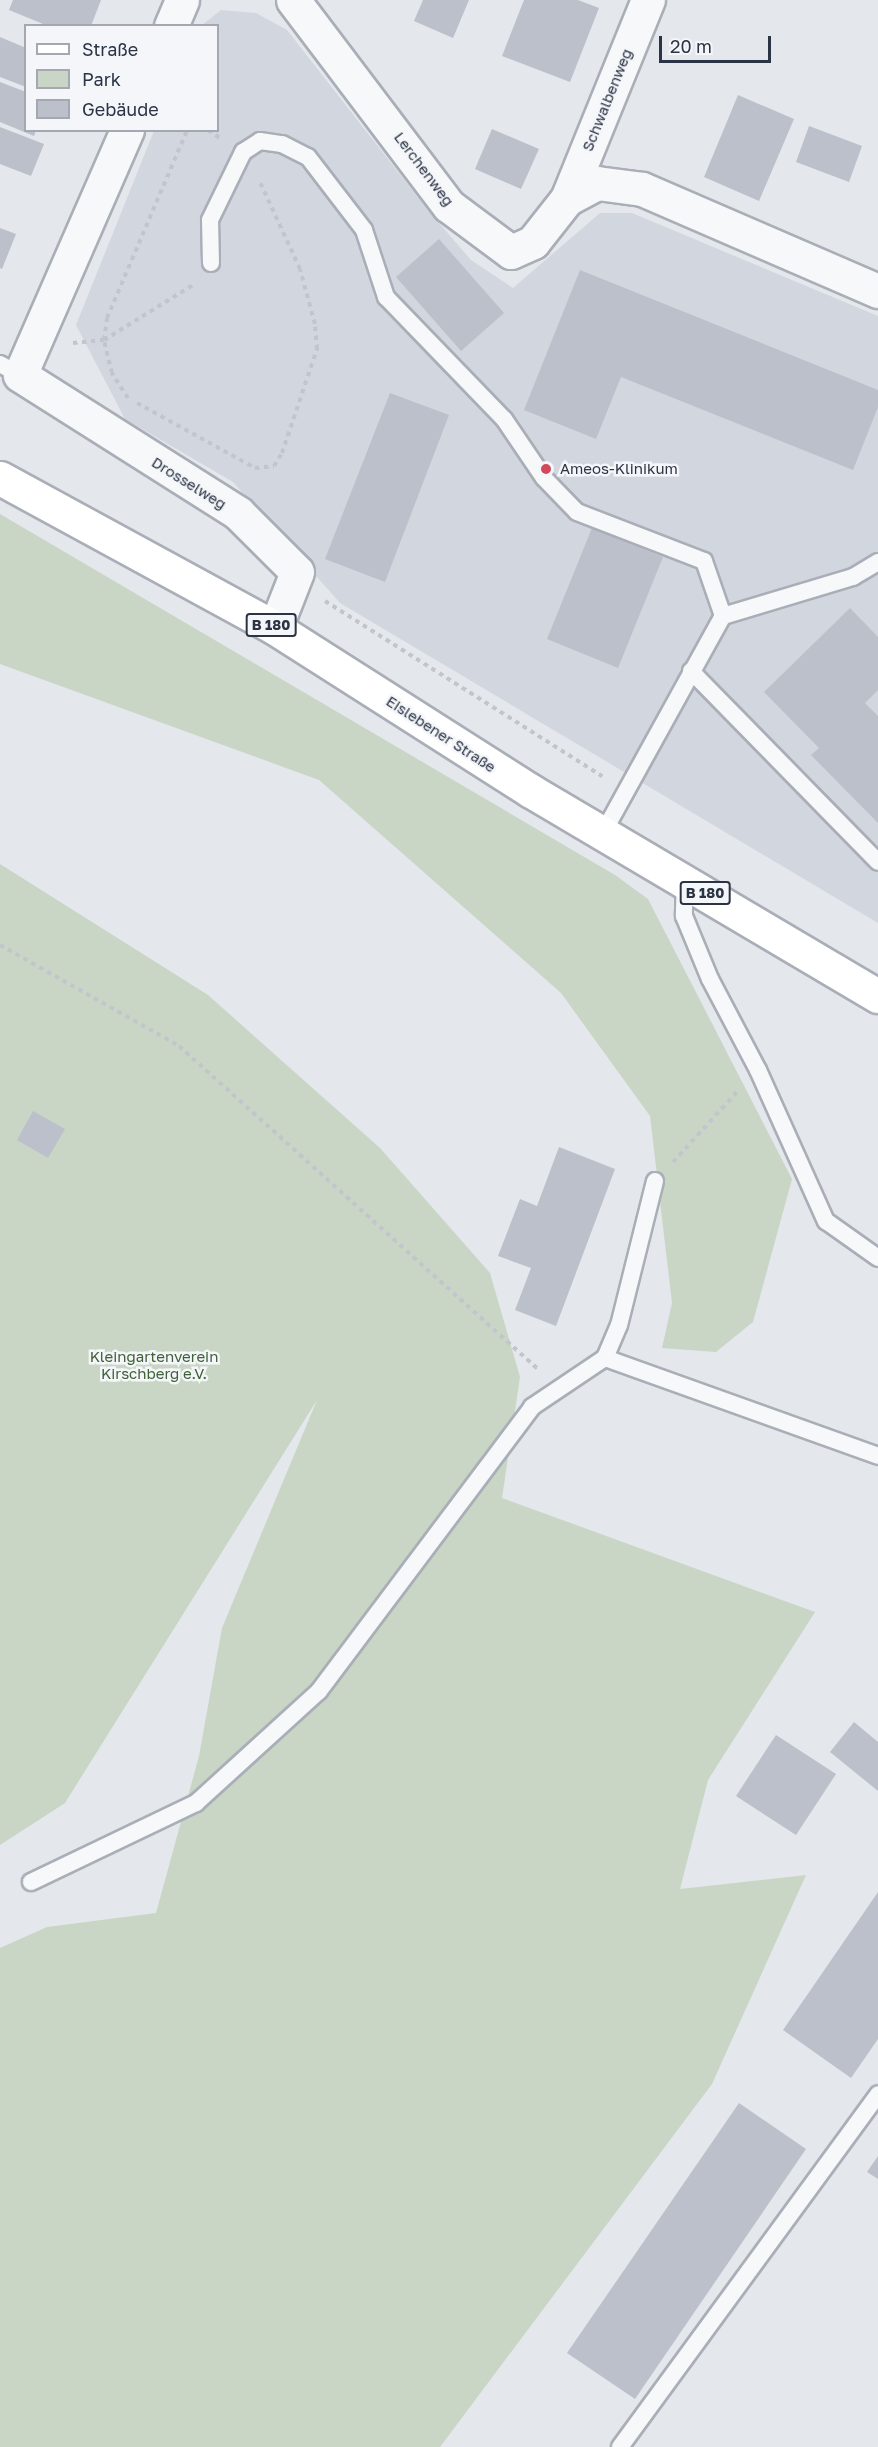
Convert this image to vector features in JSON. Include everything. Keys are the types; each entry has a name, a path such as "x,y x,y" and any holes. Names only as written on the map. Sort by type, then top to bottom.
{"main road":[{"name":"Eislebener Straße","path":"0,478 275,627 603,833 878,996"}],"street":[{"path":"172,24 182,0"},
{"name":"Lerchenweg","path":"293,0 449,206 483,235 511,252 533,242 567,199 597,183 642,189 878,291"},
{"name":"Schwalbenweg","path":"567,199 648,0"},
{"name":"Drosselweg","path":"126,132 36,346 10,369 238,513 297,572"},
{"path":"275,627 297,572"}],"lane":[{"path":"211,263 210,220 243,152 260,141 282,144 308,157 364,230 387,297 496,410 544,478 577,512 704,561 723,616"},
{"path":"603,833 723,616 853,577 878,562"},
{"path":"691,671 878,862"},
{"path":"685,881 684,916 710,979 758,1070 826,1221 878,1258"},
{"path":"31,1882 196,1803 320,1691 504,1441 557,1386 605,1358 620,1325 655,1181"},
{"path":"605,1358 878,1456"},
{"path":"620,2447 873,2111 878,2094"}],"path":[{"path":"186,132 107,318 104,340 112,373 127,398 255,468 274,466 317,349 315,324 300,269 243,152"},
{"path":"36,346 104,340 185,294 211,263"},
{"path":"297,572 334,611 626,791"},
{"path":"0,945 179,1046 557,1386"},
{"path":"655,1181 758,1070"}],"shaded area":[{"name":"Ameos-Klinikum","path":"221,10 256,13 287,30 427,209 471,260 513,288 600,213 632,213 878,316 878,923 340,603 233,482 125,419 76,325 154,132 219,132 219,24 203,24"}],"green space":[{"path":"0,514 615,875 648,899 792,1179 753,1322 716,1352 662,1348 672,1303 650,1116 561,993 319,780 0,664"},
{"name":"Kleingartenverein Kirschberg e.V.","path":"0,864 208,995 380,1148 490,1273 520,1377 502,1498 815,1612 708,1780 680,1889 806,1875 712,2084 440,2447 0,2447 0,1948 47,1927 156,1913 199,1756 222,1628 317,1400 65,1803 0,1845"}],"building":[{"path":"13,0 101,0 92,24 43,24 9,10"},
{"path":"423,0 469,0 453,38 414,21"},
{"path":"524,0 578,0 599,8 570,82 502,56"},
{"path":"0,37 24,47 24,86 0,77"},
{"path":"0,82 24,91 24,132 0,122"},
{"path":"738,95 794,119 759,201 704,177"},
{"path":"809,126 862,146 849,182 796,162"},
{"path":"0,127 44,144 31,176 0,164"},
{"path":"492,129 539,149 521,189 475,169"},
{"path":"0,228 16,234 2,269 0,268"},
{"path":"439,239 504,313 461,351 396,277"},
{"path":"580,270 878,390 878,407 853,470 621,377 596,439 524,410"},
{"path":"390,393 449,415 385,582 325,559"},
{"path":"592,528 663,557 618,668 547,639"},
{"path":"850,608 878,637 878,690 865,703 878,716 878,823 811,755 819,748 764,692"},
{"path":"33,1111 65,1129 48,1158 17,1140"},
{"path":"559,1147 615,1169 556,1326 515,1310 531,1268 498,1256 520,1199 537,1206"},
{"path":"854,1722 878,1742 878,1791 830,1752"},
{"path":"776,1735 836,1774 796,1835 736,1796"},
{"path":"878,1892 878,2039 851,2078 783,2030"},
{"path":"739,2103 806,2149 635,2399 567,2353"},
{"path":"878,2156 878,2179 867,2172"}],"place":[{"name":"Ameos-Klinikum","path":"546,469"}]}
